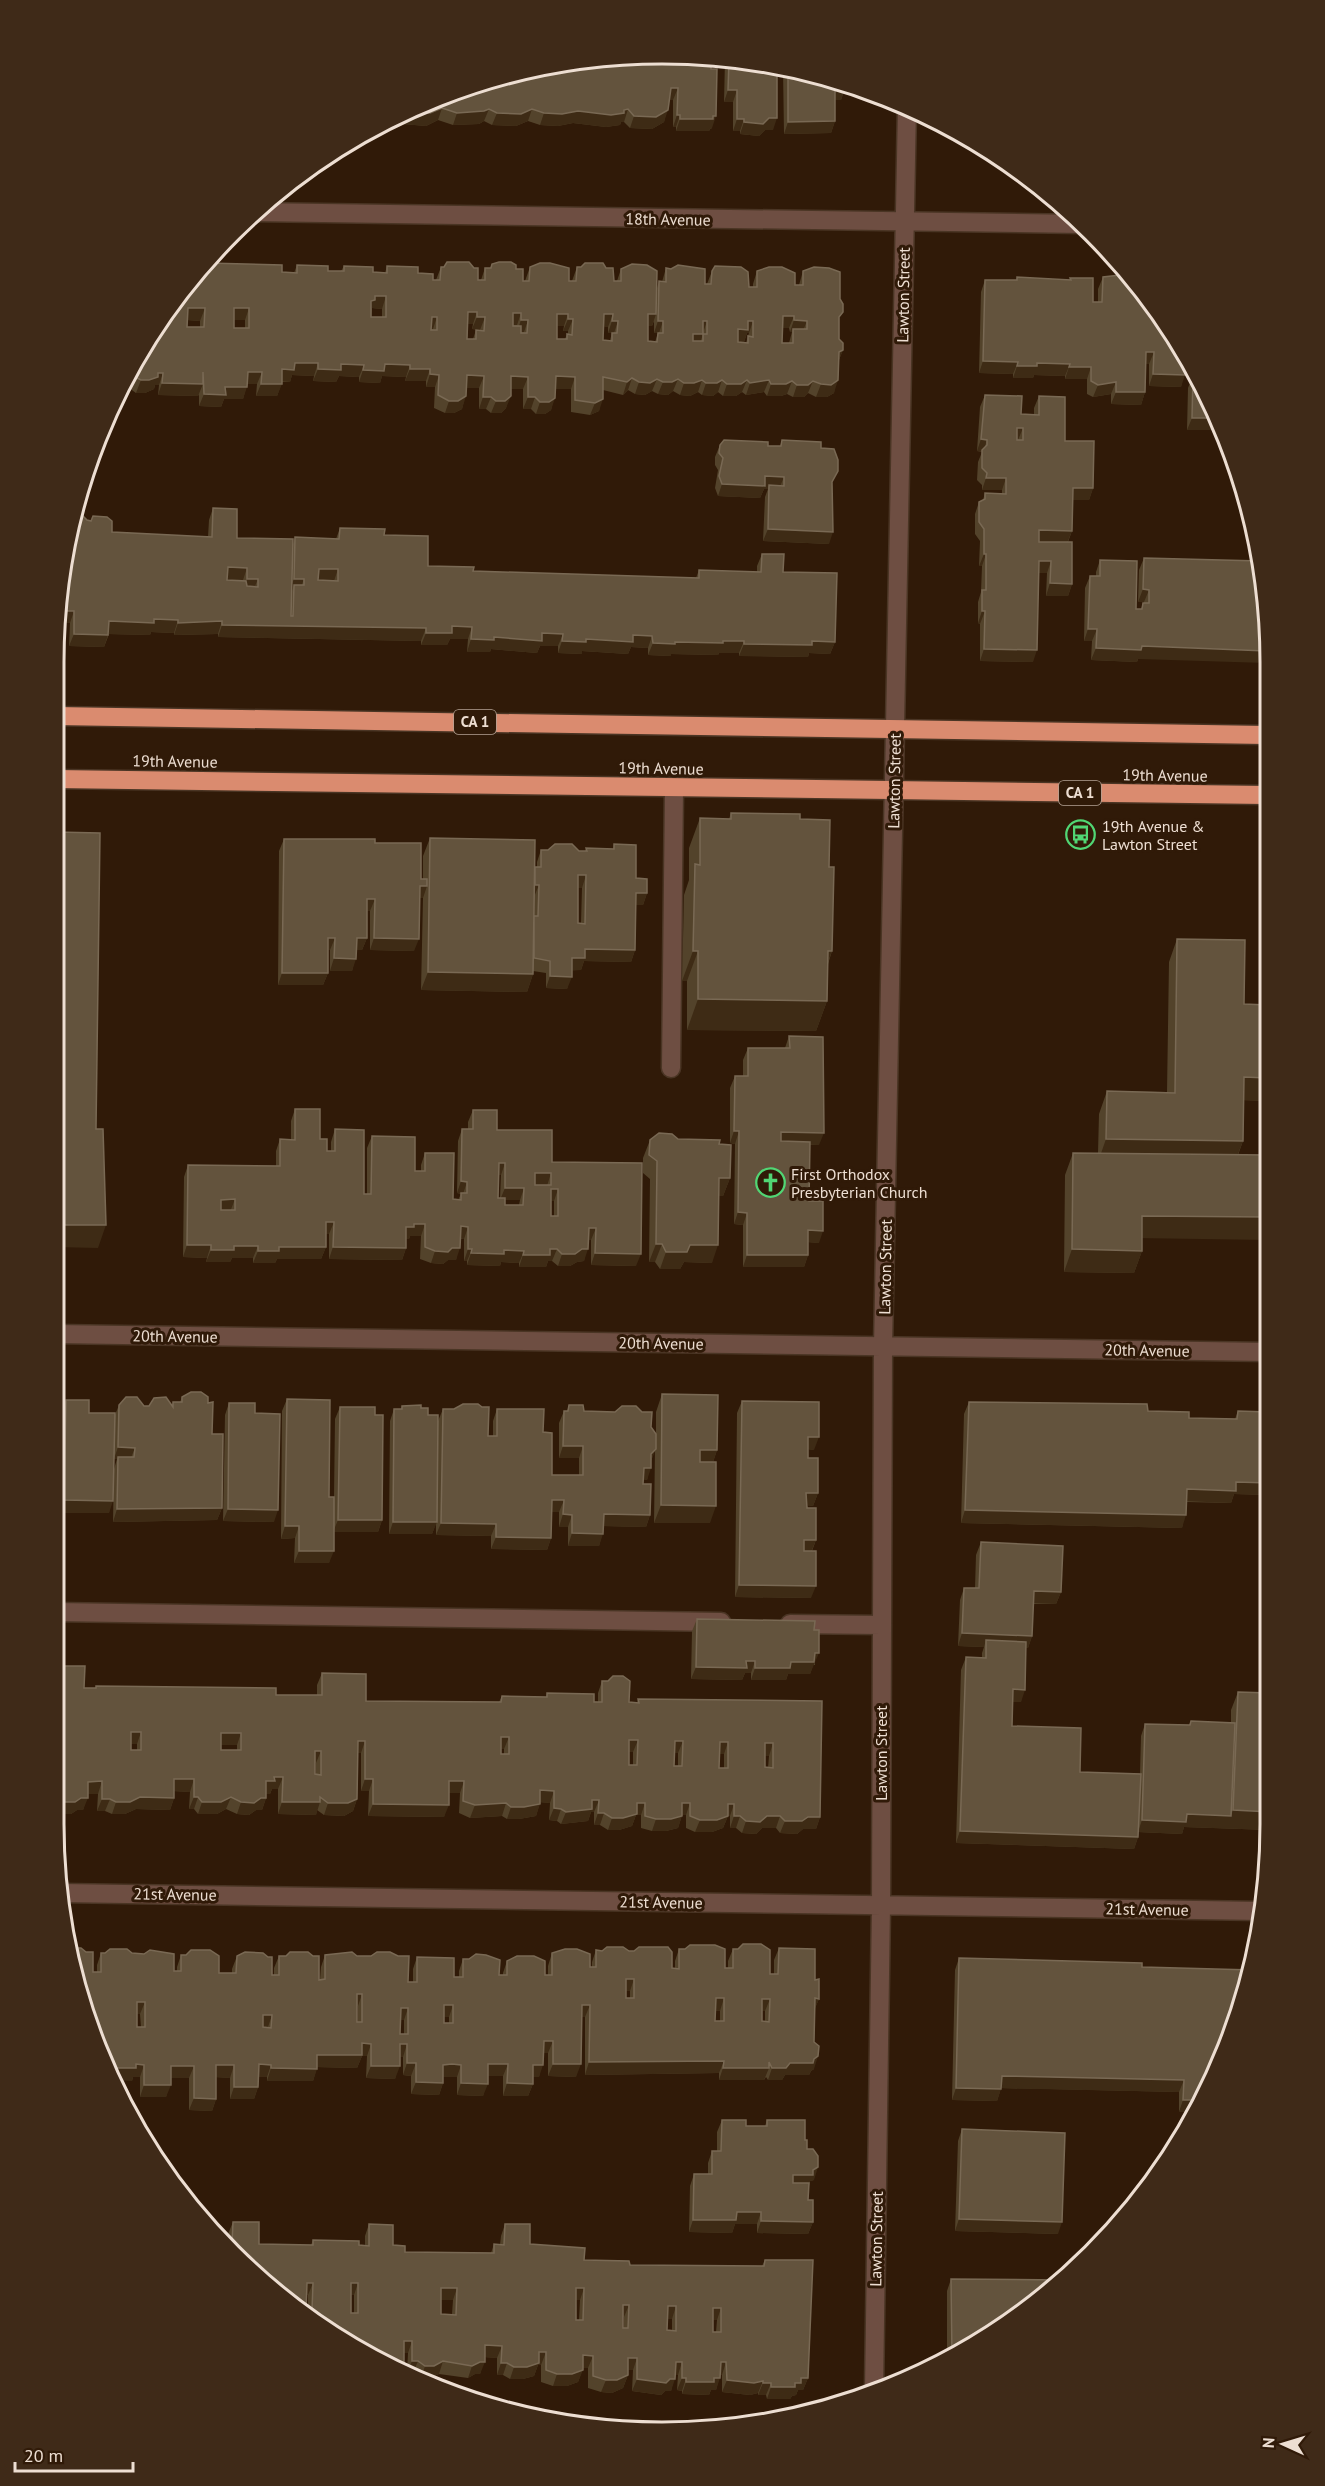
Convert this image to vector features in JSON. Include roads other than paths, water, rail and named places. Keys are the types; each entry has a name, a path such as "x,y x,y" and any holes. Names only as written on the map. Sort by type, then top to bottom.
{"highway":[{"name":"CA 1","path":"64,716 1260,735"},
{"name":"19th Avenue","path":"64,779 1260,795"}],"street":[{"name":"Lawton Street","path":"874,2383 881,1905 883,1347 907,117"},
{"name":"18th Avenue","path":"269,212 1068,224"},
{"path":"671,1068 674,788"},
{"name":"20th Avenue","path":"64,1334 1260,1352"},
{"path":"64,1612 735,1623"},
{"path":"770,1623 881,1625"},
{"name":"21st Avenue","path":"69,1893 1254,1911"}],"place":[{"name":"19th Avenue & Lawton Street","path":"1081,835"},
{"name":"First Orthodox Presbyterian Church","path":"770,1183"}]}
